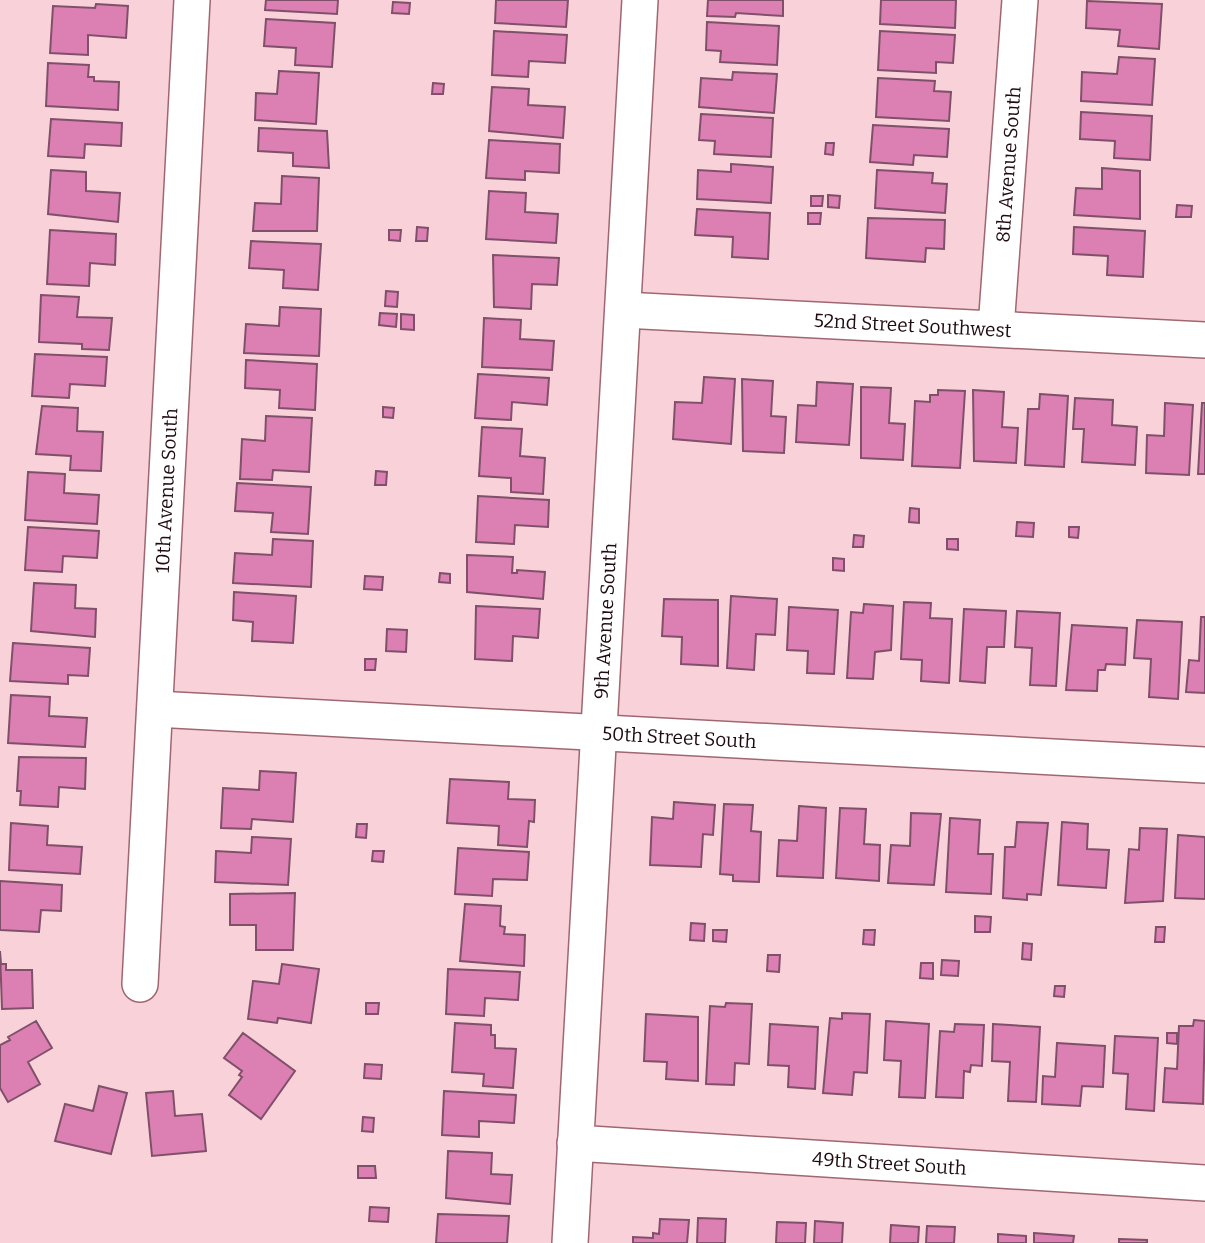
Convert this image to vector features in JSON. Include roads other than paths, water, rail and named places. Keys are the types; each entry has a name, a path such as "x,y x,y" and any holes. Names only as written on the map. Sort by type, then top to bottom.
{"street":[{"name":"10th Avenue South","path":"140,984 192,0"},
{"name":"9th Avenue South","path":"570,1243 640,0"},
{"name":"8th Avenue South","path":"996,328 1020,0"},
{"name":"52nd Street Southwest","path":"623,310 1205,340"},
{"name":"50th Street South","path":"155,709 1205,765"},
{"name":"49th Street South","path":"575,1143 1205,1183"}]}
